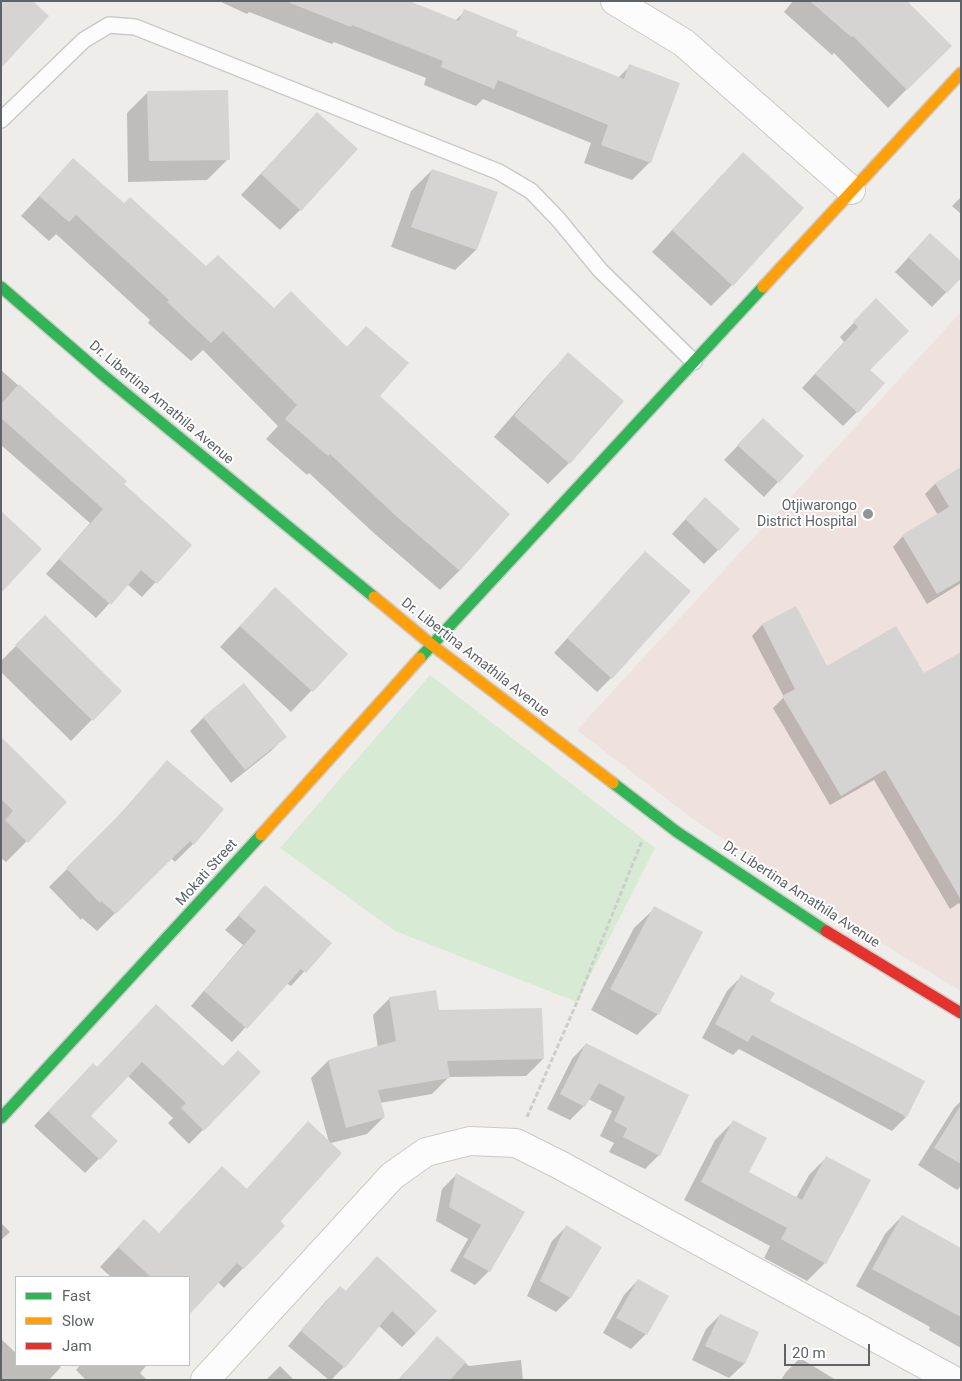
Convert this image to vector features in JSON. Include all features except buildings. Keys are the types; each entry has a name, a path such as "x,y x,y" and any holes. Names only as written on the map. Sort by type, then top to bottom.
{"street":[{"path":"615,1 684,43 851,190"},
{"name":"Mokati Street","path":"4,1108 200,903 432,645 961,73"},
{"name":"Dr. Libertina Amathila Avenue","path":"1,287 110,382 432,645 653,815 828,932 961,1013"},
{"path":"204,1380 392,1176 426,1152 470,1141 516,1143 560,1165 953,1380"}],"lane":[{"path":"1,120 84,40 109,25 135,27 499,172 530,191 558,219 600,270 694,362"}],"path":[{"path":"516,1143 577,1002 653,815"}],"shaded area":[{"name":"Otjiwarongo District Hospital","path":"961,312 961,991 851,925 689,816 577,730"}],"green space":[{"path":"430,675 655,848 577,1002 395,931 280,848"}],"traffic: fast":[{"path":"1,287 103,375 374,597"},
{"path":"420,658 763,287"},
{"path":"613,783 677,832 826,931"},
{"path":"1,1118 261,835"}],"traffic: slow":[{"path":"763,287 961,73"},
{"path":"374,597 432,645 613,783"},
{"path":"261,835 420,658"}],"traffic: jam":[{"path":"826,931 961,1013"}],"place":[{"name":"Otjiwarongo District Hospital","path":"868,514"}]}
